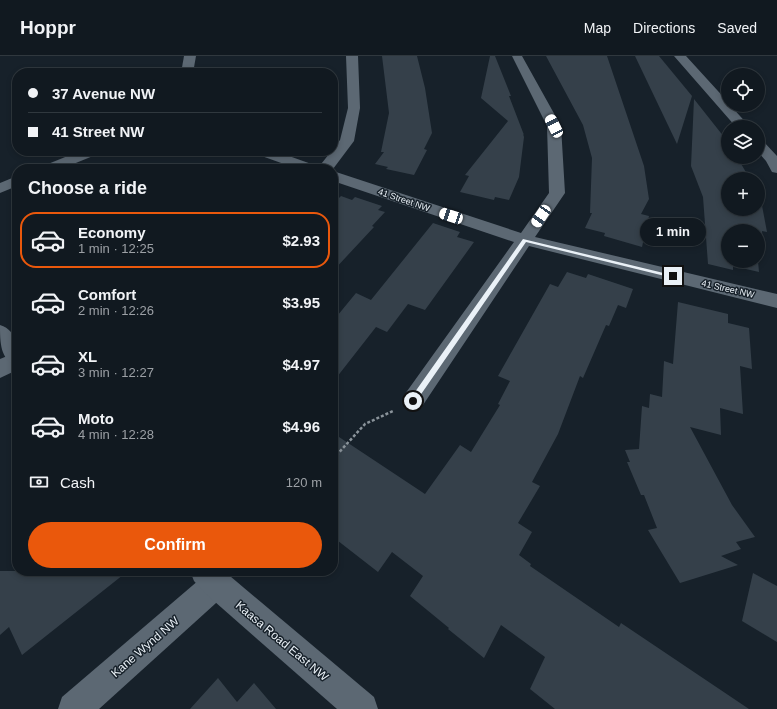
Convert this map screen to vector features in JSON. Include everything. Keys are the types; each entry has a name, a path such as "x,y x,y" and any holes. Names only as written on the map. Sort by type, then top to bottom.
{"street":[{"path":"187,68 190,56"},
{"path":"338,152 347,141 354,108 352,56"},
{"path":"413,401 557,193 554,126 517,56"},
{"path":"680,56 737,120"},
{"path":"765,152 772,159 777,169"},
{"path":"60,164 80,156"},
{"path":"275,156 298,164"},
{"path":"329,164 335,156"},
{"name":"41 Street NW","path":"338,178 524,240 777,301"},
{"path":"0,188 12,183"},
{"path":"0,333 12,351"},
{"path":"0,369 12,362"},
{"name":"Kane Wynd NW","path":"74,709 210,578"},
{"name":"Kaasa Road East NW","path":"210,578 362,709"}],"path":[{"path":"338,454 365,424 413,401"}],"building":[{"path":"382,56 417,56 425,88 432,133 424,149 427,150 414,175 386,169 388,167 375,164 384,152 381,152 389,113"},
{"path":"490,56 495,56 511,96 509,96 524,135 523,134 524,137 519,177 509,200 495,197 494,200 460,192 469,176 465,175 508,121 481,98"},
{"path":"546,56 607,56 644,166 649,199 641,214 649,216 642,247 604,236 605,233 585,228 592,213 590,213 592,158 583,125"},
{"path":"635,56 659,56 692,96 677,144"},
{"path":"694,99 721,133 721,164 741,164 746,172 721,172 721,216 764,216 767,232 765,232 765,224 721,224 721,267 708,264 703,197 691,166"},
{"path":"341,196 352,200 355,197 382,206 378,210 385,212 372,226 374,227 338,266 338,199"},
{"path":"433,223 460,232 457,237 474,242 425,310 408,304 387,332 376,327 338,376 338,315 356,293 371,300"},
{"path":"742,268 759,268 759,272"},
{"path":"567,272 586,278 588,274 633,289 626,308 618,305 609,326 606,325 583,378 580,376 558,434 532,482 540,486 518,523 532,532 519,555 531,564 530,566 619,627 621,623 749,709 555,709 530,689 545,657 501,625 484,658 410,596 423,576 392,552 378,572 338,541 338,436 425,494 460,445 471,452 500,405 498,404 510,381 498,376 550,284 558,287"},
{"path":"678,302 728,314 728,323 749,328 752,369 740,366 743,414 720,408 721,435 690,427 732,505 755,537 736,542 741,549 721,556 738,565 680,583 648,530 657,528 644,495 641,495 627,462 630,462 625,450 639,449 642,406 649,408 650,394 662,397 664,361 673,364"},
{"path":"0,571 12,571 12,576 122,576 22,655 9,627 0,635"},
{"path":"753,573 777,586 777,642 742,621"},
{"path":"218,678 237,702 254,683 276,709 190,709"}],"route":[{"path":"413,401 524,240 673,276"}]}
